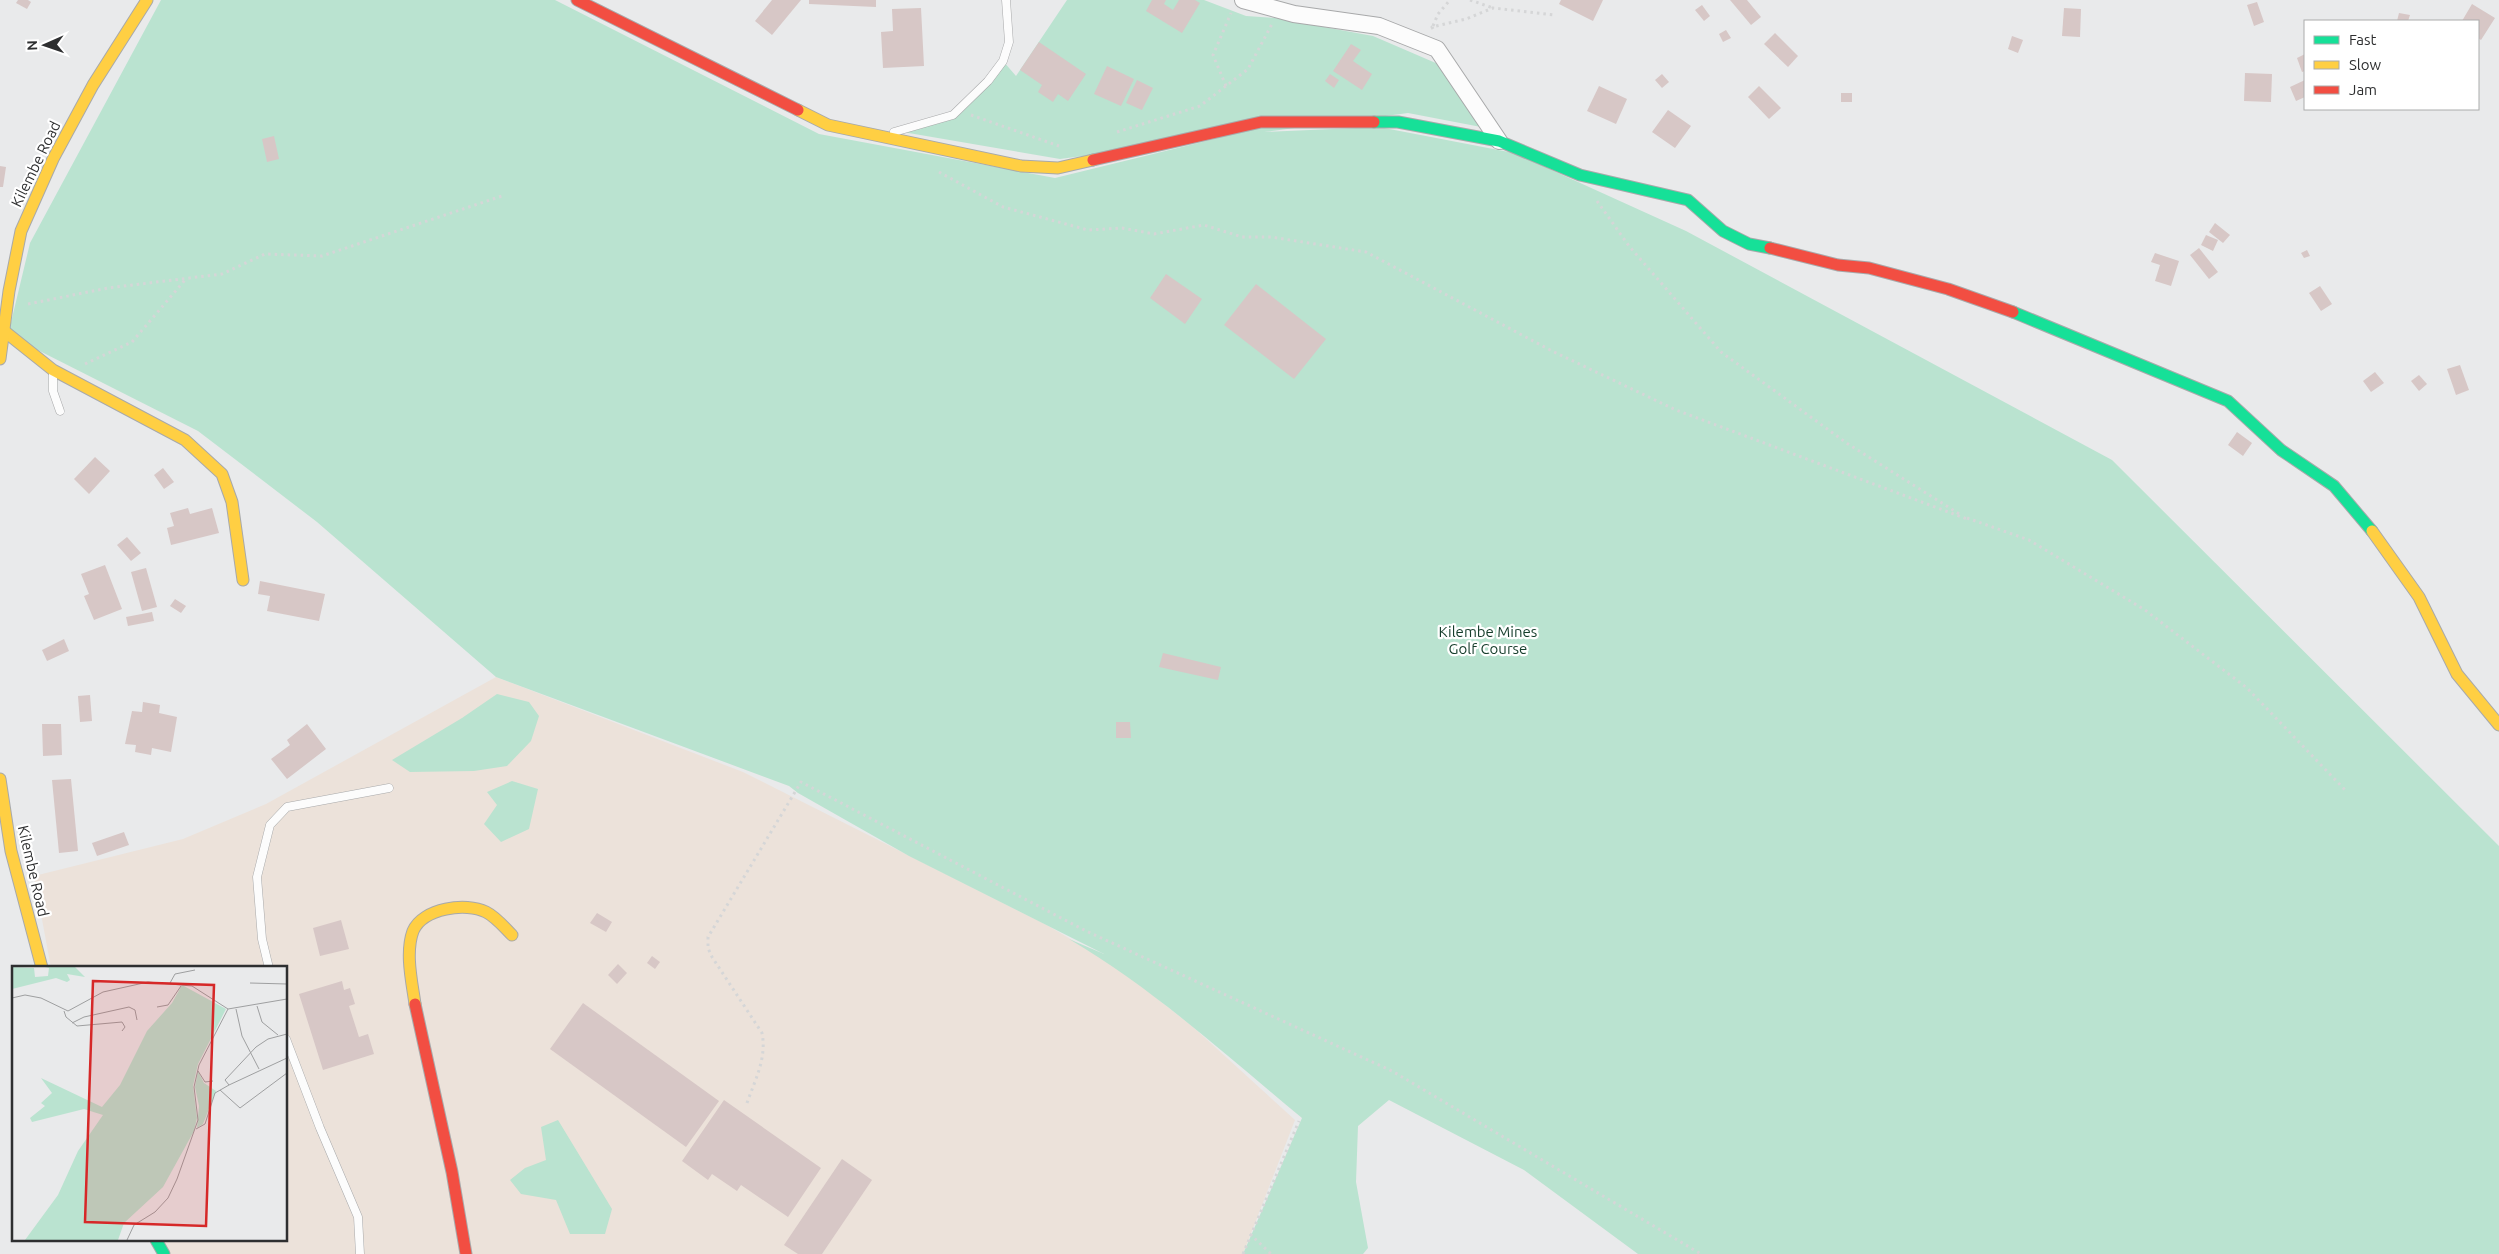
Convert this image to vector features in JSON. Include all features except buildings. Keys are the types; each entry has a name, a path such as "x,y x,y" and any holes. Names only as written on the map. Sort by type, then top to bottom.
{"street":[{"name":"Kilembe Road","path":"0,359 9,291 21,231 52,160 94,85 147,0"},
{"path":"578,0 828,125 1021,166 1058,168 1261,122 1398,122 1499,141 1580,175 1688,200 1723,231 1749,244 1838,265 1870,268 1948,289 2028,317 2228,401 2281,450 2334,486 2371,530 2419,597 2457,674 2499,725"},
{"path":"1238,5 1379,26 1437,50 1499,141"},
{"path":"3,330 57,372 185,440 222,474 232,502 243,580"},
{"name":"Kilembe Road","path":"0,779 11,851 41,966"},
{"path":"466,1254 450,1163 414,995 411,940 417,924 430,916 464,906 492,914 512,935"},
{"path":"157,1242 164,1254"}],"lane":[{"path":"880,136 953,115 988,81 1003,62 1009,42 1006,0"},
{"path":"57,372 53,391 60,411"},
{"path":"269,966 262,939 258,876 270,825 287,807 389,788"},
{"path":"288,1044 320,1128 358,1216 360,1254"}],"path":[{"path":"1437,50 1432,27 1438,14 1450,0"},
{"path":"1470,0 1493,8 1554,14"},
{"path":"1226,86 1213,55 1238,5"},
{"path":"1432,27 1466,19 1493,8"},
{"path":"1115,133 1200,106 1248,69 1279,10"},
{"path":"959,110 1061,147"},
{"path":"933,169 1003,207 1088,230 1122,228 1154,234 1204,225 1242,237 1270,237 1366,252 1552,350 1676,410 1967,519 2029,540 2145,610 2248,688 2347,792"},
{"path":"9,291 29,304 108,288 222,274 265,254 322,256 506,196"},
{"path":"1596,199 1629,246 1721,352 1848,444 1967,519"},
{"path":"57,372 132,342 185,280"},
{"path":"747,1103 762,1062 765,1047 762,1033 712,957 708,948 708,937 801,782 1086,930 1392,1071 1700,1254"},
{"path":"1242,1254 1298,1121"},
{"path":"1250,1234 1271,1254"}],"shaded area":[{"path":"496,677 743,772 1045,924 1113,964 1192,1026 1295,1120 1243,1254 168,1254 163,1242 288,1242 288,966 51,966 34,876 183,839 266,804"}],"green space":[{"name":"Kilembe Mines Golf Course","path":"161,0 555,0 819,134 1055,178 1239,133 1379,127 1514,153 1686,231 2112,460 2499,846 2499,1254 1638,1254 1524,1170 1389,1100 1358,1126 1356,1182 1368,1248 1363,1254 1243,1254 1302,1118 1160,1001 1131,979 1069,939 1104,954 909,856 798,793 789,786 496,677 317,522 198,431 8,335 30,243"},
{"path":"1067,0 1204,0 1246,16 1275,18 1373,36 1445,67 1481,127 1408,113 1060,159 897,131 959,110 1003,61 1016,76"},
{"path":"497,694 529,702 539,716 531,741 507,766 474,771 410,772 392,760 462,718"},
{"path":"512,781 538,789 529,829 501,842 484,824 497,805 487,792"},
{"path":"558,1120 612,1209 605,1234 570,1234 556,1200 521,1194 510,1180 525,1168 546,1160 541,1127"}],"traffic: fast":[{"path":"1374,122 1398,122 1499,141 1580,175 1688,200 1723,231 1749,244 1770,248"},
{"path":"2013,312 2228,401 2281,450 2334,486 2372,531"},
{"path":"157,1242 164,1254"}],"traffic: slow":[{"path":"0,359 9,291 21,231 53,159 93,85 147,0"},
{"path":"798,110 828,125 1021,166 1058,168 1093,160"},
{"path":"3,330 53,370 185,440 222,474 232,502 243,580"},
{"path":"2372,531 2419,597 2457,674 2499,725"},
{"path":"0,779 11,851 41,966"},
{"path":"415,1004 410,968 411,940 413,931 418,923 426,917 446,909 478,909 500,922 512,935"}],"traffic: jam":[{"path":"577,0 798,110"},
{"path":"1093,160 1261,122 1374,122"},
{"path":"1770,248 1838,265 1869,268 1948,289 2013,312"},
{"path":"415,1004 452,1172 466,1254"}]}
